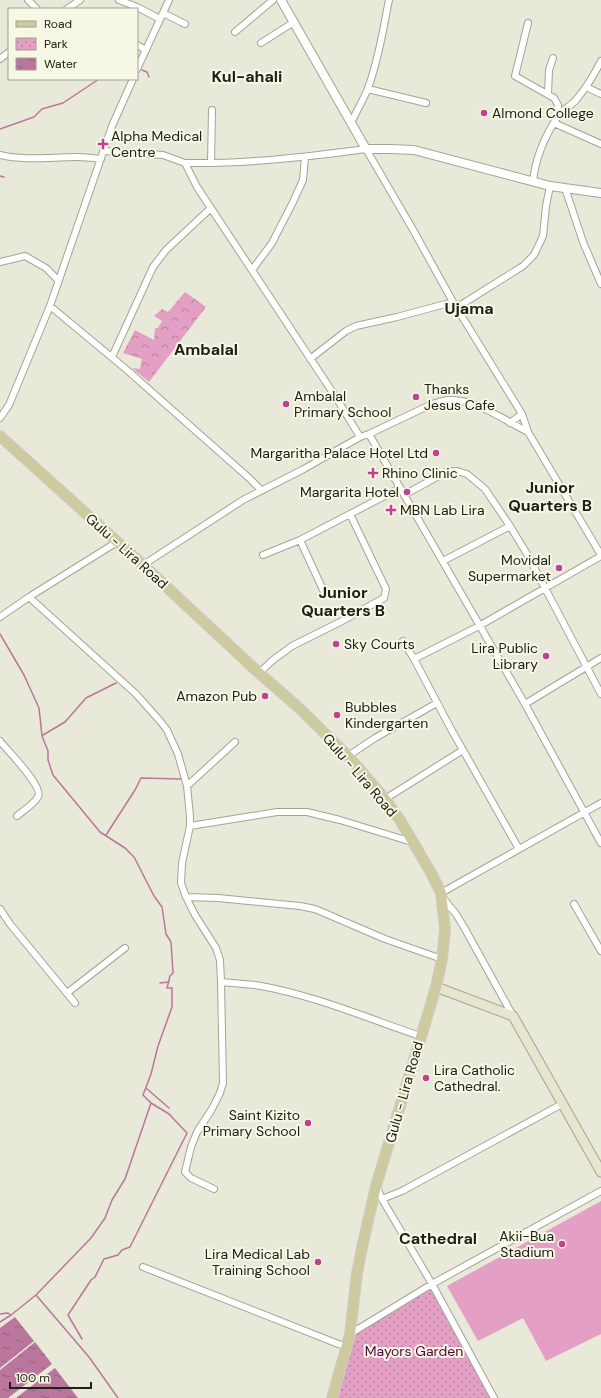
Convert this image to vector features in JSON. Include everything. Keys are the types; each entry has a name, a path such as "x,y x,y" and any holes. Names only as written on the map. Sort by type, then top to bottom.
{"main road":[{"name":"Gulu - Lira Road","path":"0,436 298,707 348,756 385,799 400,820 430,871 441,895 445,929 442,959 436,987 376,1186 363,1243 350,1334 332,1398"},
{"path":"436,987 514,1016 601,1172"}],"street":[{"path":"28,0 36,8"},
{"path":"68,8 80,0"},
{"path":"120,0 185,24"},
{"path":"138,67 169,0"},
{"path":"235,32 273,0"},
{"path":"281,0 352,121 366,149 455,305 522,414 528,432 601,556 479,626 414,659"},
{"path":"352,121 368,89 378,55 389,0"},
{"path":"261,43 294,22"},
{"path":"528,23 515,76 548,94 557,102 558,115"},
{"path":"138,46 146,50"},
{"path":"0,59 8,53"},
{"path":"548,94 548,74 553,58"},
{"path":"533,182 537,158 558,115 571,105 586,87 601,61"},
{"path":"0,418 9,405 50,306 112,126 133,80"},
{"path":"586,87 601,94"},
{"path":"368,89 426,103"},
{"path":"211,163 212,110"},
{"path":"554,123 601,144"},
{"path":"104,151 163,156 185,163 211,163 305,157 366,149 414,150 550,186 601,193"},
{"path":"0,155 13,157 77,157 101,159"},
{"path":"252,270 272,243 303,180 305,157"},
{"path":"185,163 197,187 337,399 360,437"},
{"path":"310,359 356,326 455,305 523,266 534,255 543,236 550,186"},
{"path":"565,188 583,242 601,284"},
{"path":"112,357 152,267 166,250 211,208"},
{"path":"0,262 25,256 46,268 58,280"},
{"path":"50,306 112,357 261,490"},
{"path":"143,565 222,512 261,490 302,470 360,437 443,401 463,401 528,432"},
{"path":"510,423 522,414"},
{"path":"369,434 525,704 601,843"},
{"path":"404,495 439,475 446,472 457,471 467,474 485,489 510,526 545,588 601,694"},
{"path":"263,555 300,540 400,488"},
{"path":"259,673 292,646 384,598 386,589 350,514"},
{"path":"443,561 510,526"},
{"path":"300,540 324,592"},
{"path":"0,617 117,542"},
{"path":"29,597 136,694 160,721 178,754 187,786 190,826 181,874 181,883 195,915 216,948 220,960 223,1083 212,1109 197,1132 191,1147 185,1172 191,1178 214,1189"},
{"path":"403,641 518,849"},
{"path":"525,704 601,658"},
{"path":"348,756 375,738 437,703"},
{"path":"0,741 37,786 39,792 39,796 18,816"},
{"path":"187,786 235,742"},
{"path":"385,799 463,750"},
{"path":"514,1016 459,919 441,895 518,849 601,803"},
{"path":"190,826 277,812 307,812 340,820 412,842"},
{"path":"186,897 218,898 300,906 315,909 385,938 442,959"},
{"path":"574,904 601,951"},
{"path":"0,909 10,924 75,1003"},
{"path":"67,993 125,948"},
{"path":"221,982 254,985 275,989 338,1007 420,1036"},
{"path":"382,1199 402,1191 562,1104"},
{"path":"376,1186 382,1199 432,1284 494,1398"},
{"path":"350,1334 432,1284 601,1191"},
{"path":"143,1267 346,1347"}],"green space":[{"path":"185,292 206,307 149,382 132,368 140,369 142,359 123,353 135,330 154,340 155,328 158,328 162,321 154,316 162,309 168,312"},
{"name":"Akii-Bua Stadium","path":"601,1201 601,1334 546,1361 523,1318 478,1341 447,1286"},
{"name":"Mayors Garden","path":"430,1286 492,1398 332,1398 348,1338"}],"water":[{"path":"15,1317 34,1341 0,1368 0,1328"},
{"path":"35,1342 52,1364 8,1398 0,1398 0,1370"},
{"path":"55,1368 78,1398 16,1398"}],"waterway":[{"path":"142,70 147,72 149,77"},
{"path":"0,129 34,117 42,109 63,103 98,80"},
{"path":"0,176 4,177"},
{"path":"0,634 24,675 39,708 42,736 48,751 48,760 53,775 100,832 125,848 134,857 154,896 162,907 166,934 171,942 173,973 170,976 167,988 172,988 172,1007 143,1095 151,1103 125,1179 112,1200 105,1218 91,1238 36,1295 0,1322"},
{"path":"43,735 65,722 86,698 116,683"},
{"path":"106,835 141,778 181,779"},
{"path":"160,983 169,982"},
{"path":"146,1088 169,1108"},
{"path":"82,1339 68,1315 91,1280 95,1277 104,1259 118,1255 122,1250 130,1247 187,1133 169,1114 151,1103"},
{"path":"36,1295 89,1357 118,1398"},
{"path":"0,1314 8,1313 11,1315"}],"place":[{"name":"Almond College","path":"484,113"},
{"name":"Alpha Medical Centre","path":"103,144"},
{"name":"Thanks Jesus Cafe","path":"416,397"},
{"name":"Ambalal Primary School","path":"286,404"},
{"name":"Margaritha Palace Hotel Ltd","path":"436,453"},
{"name":"Rhino Clinic","path":"373,473"},
{"name":"Margarita Hotel","path":"407,492"},
{"name":"MBN Lab Lira","path":"391,510"},
{"name":"Movidal Supermarket","path":"559,568"},
{"name":"Sky Courts","path":"336,644"},
{"name":"Lira Public Library","path":"546,656"},
{"name":"Amazon Pub","path":"265,696"},
{"name":"Bubbles Kindergarten","path":"337,715"},
{"name":"Lira Catholic Cathedral.","path":"426,1078"},
{"name":"Saint Kizito Primary School","path":"308,1123"},
{"name":"Akii-Bua Stadium","path":"562,1244"},
{"name":"Lira Medical Lab Training School","path":"318,1262"}],"district":[{"name":"Kul-ahali","path":"247,76"},
{"name":"Ujama","path":"469,308"},
{"name":"Ambalal","path":"206,349"},
{"name":"Junior Quarters B","path":"550,496"},
{"name":"Junior Quarters B","path":"343,601"},
{"name":"Cathedral","path":"438,1238"}]}
